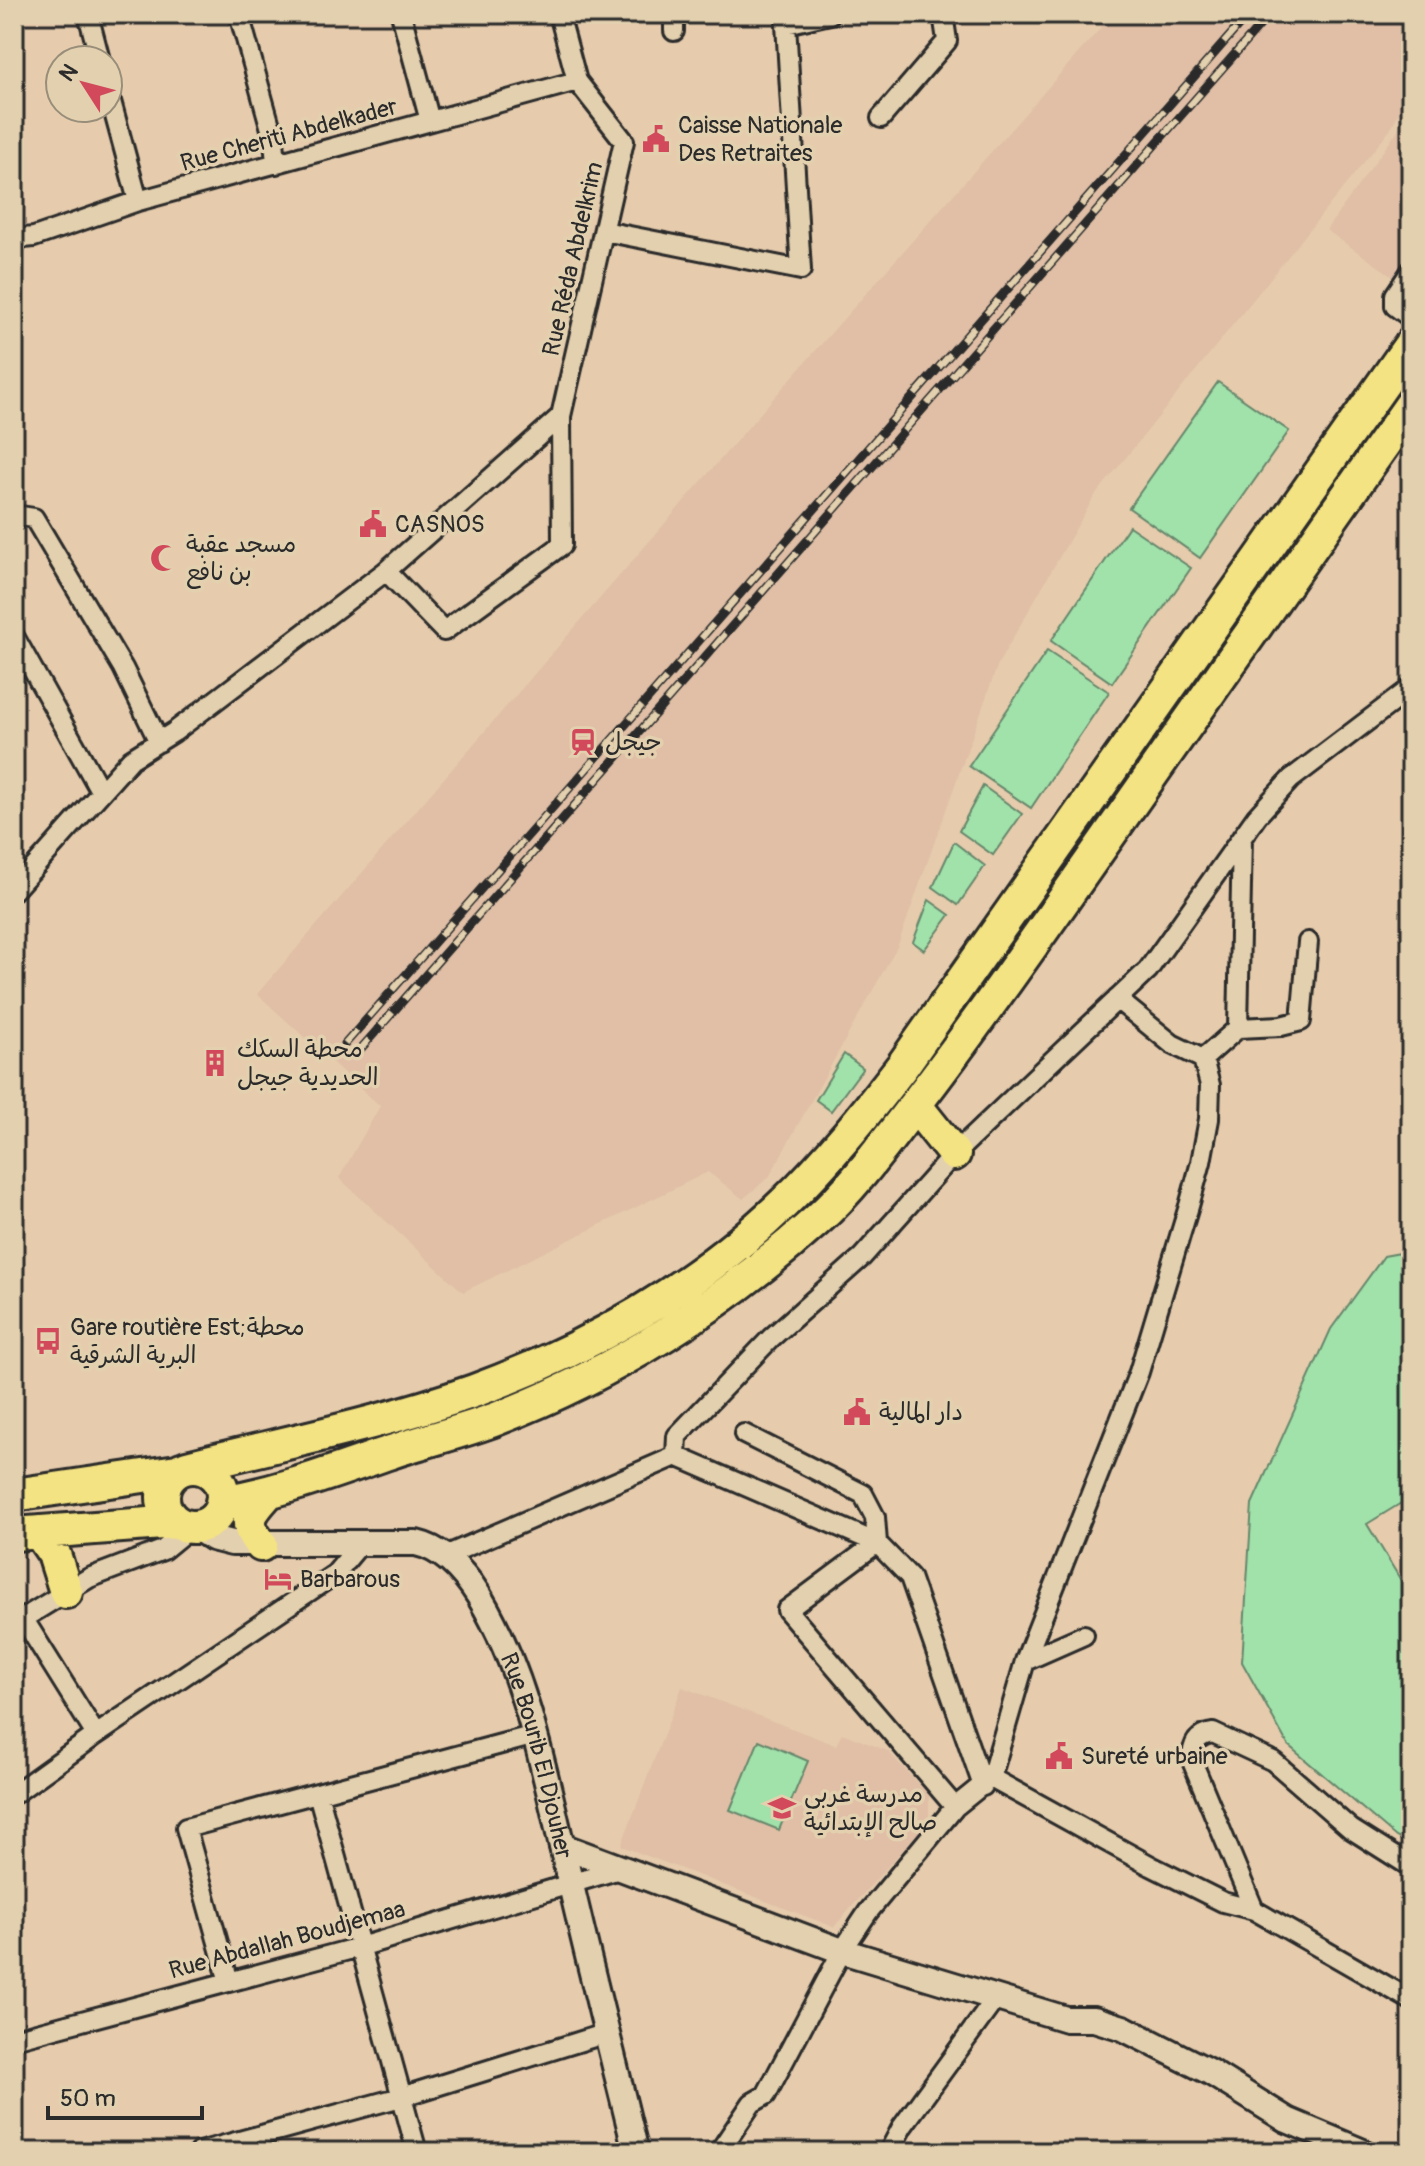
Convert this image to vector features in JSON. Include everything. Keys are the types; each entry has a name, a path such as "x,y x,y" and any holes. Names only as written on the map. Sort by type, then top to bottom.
{"highway":[{"path":"201,1518 169,1516 163,1501 166,1484 182,1469 387,1419 519,1374 602,1334 668,1295 784,1204 858,1121 919,1043 1411,344"},
{"path":"26,1533 201,1518 496,1419 624,1360 731,1290 816,1222 915,1105 997,996 1411,405"},
{"path":"915,1105 954,1154"},
{"path":"14,1495 196,1467 214,1475 220,1483 201,1518"},
{"path":"246,1544 251,1533 249,1521 267,1494"},
{"path":"26,1533 54,1554 66,1592"}],"main road":[{"path":"201,1518 212,1538 246,1544"},
{"name":"Rue Bourib El Djouher","path":"246,1544 416,1543 445,1556 468,1579 506,1652 535,1735 636,2152"},
{"path":"562,1846 842,1951 1066,2019 1094,2019 1123,2028 1210,2072 1287,2120 1363,2152"}],"street":[{"path":"88,14 96,44"},
{"path":"239,14 274,140 276,164"},
{"path":"401,14 430,121"},
{"path":"559,14 577,81"},
{"path":"604,231 801,270 786,24 830,14"},
{"path":"881,118 947,41 945,15"},
{"name":"Rue Cheriti Abdelkader","path":"14,239 34,237 138,201 577,81"},
{"name":"Rue Réda Abdelkrim","path":"386,571 444,631 562,545 561,416 624,141 577,81"},
{"path":"117,124 138,201"},
{"path":"1411,271 1395,295 1395,306 1411,318"},
{"path":"14,890 131,759 159,742 386,571 561,416"},
{"path":"14,515 34,518 123,668 159,742"},
{"path":"14,636 101,792"},
{"path":"676,1456 677,1436 771,1338 862,1257 954,1154 1148,970 1257,816 1291,779 1409,696"},
{"path":"1238,1028 1242,837"},
{"path":"1203,1059 1238,1028 1281,1026 1301,1021 1308,942"},
{"path":"719,2152 752,2103 766,2095 842,1951 868,1912 955,1807 987,1782 1025,1661 1139,1372 1201,1162 1209,1119 1210,1085 1203,1059 1172,1044 1117,999"},
{"path":"744,1434 863,1494 875,1517 877,1543"},
{"path":"445,1556 676,1456 877,1543 910,1577 987,1782 1223,1902 1254,1910 1411,2000"},
{"path":"96,1735 19,1621 108,1570 163,1550 201,1518"},
{"path":"14,1794 335,1574 361,1543"},
{"path":"877,1543 787,1610 955,1807"},
{"path":"1025,1661 1084,1635"},
{"path":"1254,1910 1192,1761 1192,1749 1197,1738 1205,1734 1213,1733 1273,1761 1351,1829 1411,1867"},
{"path":"229,1982 186,1828 535,1735"},
{"path":"318,1793 417,2152"},
{"name":"Rue Abdallah Boudjemaa","path":"14,2039 360,1947 620,1869"},
{"path":"889,2152 902,2127 996,1998"},
{"path":"199,2152 401,2097 607,2033"}],"shaded area":[{"path":"1113,14 1411,14 1411,88 1390,130 1094,497 998,664 898,945 769,1177 743,1199 708,1172 463,1292 339,1178 380,1106 257,994 771,401"},
{"path":"1411,104 1411,289 1326,230 1396,133"},
{"name":"مدرسة غربي صالح الإبتدائية","path":"682,1687 836,1745 842,1733 888,1751 929,1796 929,1820 834,1927 621,1846"}],"green space":[{"path":"1218,382 1289,431 1200,558 1129,508"},
{"path":"1129,526 1191,568 1112,683 1051,641"},
{"path":"1047,651 1109,692 1031,808 969,766"},
{"path":"983,786 1022,814 993,855 959,831"},
{"path":"954,842 985,866 958,905 933,887"},
{"path":"929,900 950,915 924,950 913,942"},
{"path":"844,1054 863,1068 831,1111 816,1100"},
{"path":"1411,1251 1411,1497 1367,1524 1411,1597 1411,1845 1396,1837 1288,1745 1242,1662 1252,1504 1331,1329 1384,1256"},
{"path":"759,1740 808,1761 779,1830 730,1810"}],"railway":[{"path":"345,1044 1249,14"},
{"path":"357,1053 1270,14"}],"place":[{"name":"Caisse Nationale Des Retraites","path":"656,139"},
{"name":"CASNOS","path":"373,524"},
{"name":"مسجد عقبة بن نافع","path":"164,558"},
{"name":"جيجل","path":"583,742"},
{"name":"محطة السكك الحديدية جيجل","path":"215,1063"},
{"name":"Gare routière Est;محطة البرية الشرقية","path":"48,1341"},
{"name":"دار المالية","path":"857,1412"},
{"name":"Barbarous","path":"278,1579"},
{"name":"Sureté urbaine","path":"1059,1756"},
{"name":"مدرسة غربي صالح الإبتدائية","path":"782,1808"}]}
